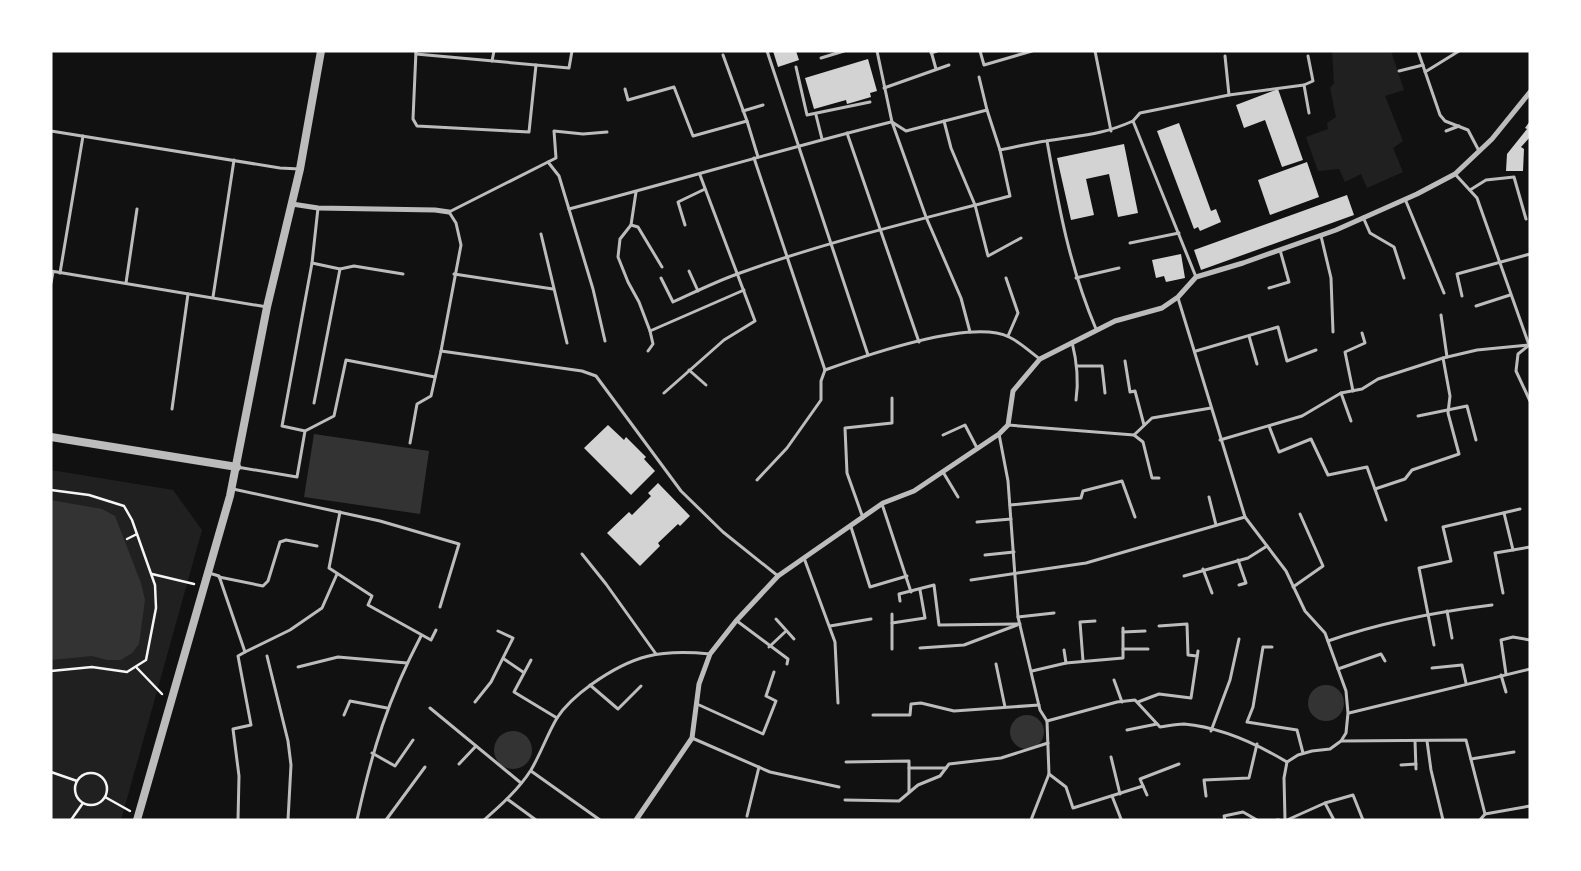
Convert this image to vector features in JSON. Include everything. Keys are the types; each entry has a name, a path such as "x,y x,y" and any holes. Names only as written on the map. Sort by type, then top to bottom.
{"street":[{"path":"137,820 232,489 267,307 300,169 321,51"},
{"path":"636,820 692,738 699,684 710,654 736,621 778,576 804,557 834,536 851,527 882,504 914,491 999,434 1008,425 1013,392 1040,359 1115,320 1162,308 1178,297 1196,277 1321,235 1405,199 1455,174 1492,139 1530,92"},
{"path":"292,204 318,208 435,210 449,212"},
{"path":"51,437 237,467"}],"lane":[{"path":"492,61 494,51"},
{"path":"536,65 529,132 417,126 413,119 416,53 569,68 572,51"},
{"path":"766,51 868,355"},
{"path":"820,58 844,51"},
{"path":"877,51 892,122 926,217 960,298 970,332"},
{"path":"936,69 931,52 937,51"},
{"path":"980,51 984,65 1032,51"},
{"path":"1095,51 1111,130"},
{"path":"1418,51 1440,115 1445,120 1468,130 1479,151"},
{"path":"1426,72 1459,51"},
{"path":"723,55 747,121 786,257 824,370 821,381 821,400 787,448 757,480"},
{"path":"1225,56 1229,94"},
{"path":"1000,150 1047,141 1078,138 1111,130 1132,120 1140,113 1229,94 1304,85 1313,82 1308,56"},
{"path":"884,88 949,64"},
{"path":"1400,71 1423,65"},
{"path":"796,67 807,115 816,115 870,102"},
{"path":"661,278 674,302 738,274 786,257 926,217 1010,196 1000,150 987,110 979,76"},
{"path":"1304,85 1309,113"},
{"path":"625,89 628,100 674,87 693,136 747,121"},
{"path":"743,111 763,105"},
{"path":"569,209 700,175 822,139 892,122 906,131 987,110"},
{"path":"816,115 822,139"},
{"path":"1132,120 1196,277"},
{"path":"944,121 951,148 975,205 988,256 1021,238"},
{"path":"1446,130 1460,126"},
{"path":"51,131 300,169"},
{"path":"410,443 417,404 431,396 461,245 460,236 449,212 556,158 554,131 583,134 607,132"},
{"path":"847,134 919,342"},
{"path":"60,273 83,136"},
{"path":"1047,141 1062,228 1076,278 1096,329"},
{"path":"213,297 234,160"},
{"path":"548,162 559,176 593,289 605,341"},
{"path":"1455,174 1477,198 1498,262 1529,345"},
{"path":"664,393 724,340 755,320 700,175"},
{"path":"1470,190 1486,180 1514,177 1526,219"},
{"path":"685,224 678,202 705,189"},
{"path":"636,192 632,225 620,239 618,257 650,331 653,344 648,351"},
{"path":"1405,199 1444,293"},
{"path":"126,283 137,208"},
{"path":"318,208 312,263 282,426 305,431 334,416 346,360 435,378"},
{"path":"1363,217 1370,233 1394,247 1404,278"},
{"path":"632,225 638,227 662,267"},
{"path":"1130,243 1179,233"},
{"path":"541,234 567,343"},
{"path":"1321,235 1331,278 1333,332"},
{"path":"1269,288 1289,282 1280,250"},
{"path":"1462,296 1457,274 1529,254 1530,260"},
{"path":"312,263 340,269 354,266 403,274"},
{"path":"1076,278 1119,268"},
{"path":"314,403 340,269"},
{"path":"51,283 52,271 267,307"},
{"path":"689,271 698,291"},
{"path":"454,274 553,289"},
{"path":"1006,278 1018,313 1008,336"},
{"path":"650,331 744,290"},
{"path":"172,409 188,293"},
{"path":"1476,306 1510,294"},
{"path":"1178,297 1245,517 1286,572 1305,611 1325,633 1346,692 1348,713 1346,733 1341,741 1330,749 1304,753 1287,762"},
{"path":"1375,489 1406,479 1412,470 1459,454 1448,413 1450,409 1450,396 1441,315"},
{"path":"1196,351 1278,328 1287,361 1316,350"},
{"path":"824,370 868,355 919,342 984,331 1008,336 1040,359"},
{"path":"1353,391 1344,352 1365,343 1362,333"},
{"path":"1249,336 1257,364"},
{"path":"1072,342 1077,366 1076,400"},
{"path":"1220,440 1302,416 1341,393 1362,389 1378,379 1445,358 1477,350 1529,345"},
{"path":"1529,345 1518,354 1516,371 1530,401"},
{"path":"441,351 582,371 596,376 682,491 723,532 778,576"},
{"path":"1125,361 1130,392 1135,390 1144,426"},
{"path":"1077,366 1102,366 1105,393"},
{"path":"689,370 706,386"},
{"path":"1341,393 1351,420"},
{"path":"863,518 847,473 845,428 892,423 892,398"},
{"path":"1418,416 1467,406 1476,440"},
{"path":"1134,435 1152,418 1211,408"},
{"path":"942,435 965,425 977,449"},
{"path":"1008,425 1134,435 1143,442 1152,478 1159,478"},
{"path":"1269,426 1278,452 1311,440 1328,475 1367,467 1386,520"},
{"path":"237,467 297,477 305,431"},
{"path":"999,434 1008,480 1018,617 1039,705 1047,721 1048,774 1032,820"},
{"path":"944,472 958,497"},
{"path":"1010,505 1081,498 1082,491 1122,481 1135,517"},
{"path":"232,489 380,521 459,544 440,607"},
{"path":"1209,497 1216,525"},
{"path":"882,504 911,592"},
{"path":"1434,645 1419,568 1451,561 1443,527 1520,509"},
{"path":"340,512 329,568 338,572 337,574 372,596 368,604 421,636 431,640 436,630"},
{"path":"1504,513 1513,550"},
{"path":"1293,586 1323,566 1300,514"},
{"path":"971,580 1086,563 1245,517"},
{"path":"977,522 1011,519"},
{"path":"851,527 870,587 907,576"},
{"path":"208,573 263,586 268,581 280,542 286,540 317,546"},
{"path":"1184,576 1203,569 1248,558 1267,546"},
{"path":"1502,593 1495,553 1530,546"},
{"path":"985,555 1014,552"},
{"path":"582,554 656,654"},
{"path":"804,557 835,642 838,703"},
{"path":"1238,560 1246,583 1239,585"},
{"path":"1203,569 1212,593"},
{"path":"238,820 238,776 233,729 251,725 238,656 290,630 322,608 337,574"},
{"path":"219,576 245,652"},
{"path":"900,601 899,594 934,585 939,625 1020,624"},
{"path":"892,623 925,618 920,590"},
{"path":"1328,641 1370,627 1429,614 1492,605"},
{"path":"1447,611 1452,638"},
{"path":"892,614 892,648"},
{"path":"1018,617 1054,614"},
{"path":"830,626 871,618"},
{"path":"776,619 785,632 794,640"},
{"path":"736,621 788,660 787,664"},
{"path":"1083,661 1080,622 1096,621"},
{"path":"920,648 964,646 1020,624"},
{"path":"1159,626 1187,624 1188,655 1197,656"},
{"path":"1032,671 1066,663 1123,658 1123,630 1145,631"},
{"path":"475,702 504,660 513,638 498,631"},
{"path":"769,647 785,632"},
{"path":"357,820 372,753 387,708 421,636"},
{"path":"1506,674 1501,640 1513,637 1530,640"},
{"path":"1212,731 1230,680 1239,639"},
{"path":"1272,647 1263,647 1253,707 1247,722 1297,730 1304,753"},
{"path":"1123,649 1148,649"},
{"path":"1064,650 1066,663"},
{"path":"484,820 507,799 530,771 557,718 572,698 617,666 656,654 681,651 710,654"},
{"path":"1138,702 1159,694 1191,698 1198,651"},
{"path":"1338,669 1381,654 1385,661"},
{"path":"267,656 288,740 291,765 288,820"},
{"path":"298,667 338,657 407,663"},
{"path":"504,660 523,672"},
{"path":"531,660 514,692 557,718"},
{"path":"996,664 1005,707"},
{"path":"1432,668 1462,665 1466,683"},
{"path":"1348,713 1530,669"},
{"path":"697,704 763,734 776,701 766,696 774,672"},
{"path":"1501,675 1506,692"},
{"path":"1114,680 1122,702"},
{"path":"590,686 618,709 641,686"},
{"path":"1047,721 1135,700 1157,724"},
{"path":"344,715 350,701 387,708"},
{"path":"873,715 910,715 911,704 921,703 954,712 1039,705"},
{"path":"430,708 521,783"},
{"path":"1127,730 1157,724 1160,726 1183,724 1257,744 1287,762"},
{"path":"692,738 770,772 839,786"},
{"path":"372,753 395,766 413,740"},
{"path":"1427,740 1431,770 1443,820"},
{"path":"1341,741 1466,740 1485,814"},
{"path":"1415,741 1416,769"},
{"path":"845,800 899,801 918,785 940,776 949,764 1001,758 1048,742"},
{"path":"1206,796 1204,780 1249,778 1257,744"},
{"path":"460,764 476,746"},
{"path":"1471,760 1514,752"},
{"path":"1111,757 1120,794"},
{"path":"846,762 909,761 909,793"},
{"path":"1287,762 1284,778 1286,820 1325,803 1353,796 1362,820"},
{"path":"1146,795 1140,778 1179,764"},
{"path":"1401,765 1416,764"},
{"path":"386,820 425,767"},
{"path":"747,816 759,767"},
{"path":"909,768 946,768"},
{"path":"530,771 600,820"},
{"path":"1048,774 1066,787 1073,808 1143,786"},
{"path":"1112,796 1121,819"},
{"path":"507,799 536,820"},
{"path":"1325,803 1334,820"},
{"path":"1480,820 1485,814 1530,806"},
{"path":"1225,820 1224,816 1244,812 1257,820"}],"path":[{"path":"51,490 89,495 124,506 137,534 156,585 156,608 146,660 137,668 127,672 92,667 51,671"},
{"path":"127,539 137,534"},
{"path":"152,574 194,584"},
{"path":"137,668 162,694"},
{"path":"51,772 77,780"},
{"path":"91,772 99,775 106,781 108,789 105,797 99,803 91,806 83,803 77,797 75,789 77,780 91,772"},
{"path":"105,797 130,811"},
{"path":"71,820 83,803"}],"shaded area":[{"path":"1332,51 1391,51 1404,90 1385,96 1403,141 1393,148 1403,172 1367,188 1361,174 1345,182 1339,169 1318,171 1306,137 1328,129 1327,123 1336,117 1330,88 1334,83"},
{"path":"314,434 429,451 420,514 304,497"},
{"path":"51,470 173,490 202,530 121,820 51,820"},
{"path":"51,500 102,509 115,516 141,583 145,600 139,644 132,653 121,660 107,660 92,656 51,660"},
{"path":"1326,685 1333,686 1339,690 1343,696 1343,710 1339,716 1333,720 1326,721 1319,720 1313,716 1309,710 1308,703 1309,696 1313,690 1319,686"},
{"path":"1027,715 1034,716 1039,720 1043,725 1043,739 1039,744 1034,748 1027,749 1020,748 1015,744 1011,739 1010,732 1011,725 1015,720 1020,716"},
{"path":"513,731 527,736 532,750 527,764 513,769 499,764 494,750 499,736"}],"building":[{"path":"773,51 796,51 799,60 778,67"},
{"path":"868,59 877,91 870,93 871,97 847,104 846,100 814,109 805,78"},
{"path":"1278,89 1303,160 1282,167 1265,120 1244,128 1236,105"},
{"path":"1530,121 1530,137 1521,147 1524,149 1523,171 1506,171 1507,154 1527,129 1525,128"},
{"path":"1179,123 1211,211 1216,209 1221,222 1200,231 1198,227 1194,229 1157,131"},
{"path":"1124,144 1138,213 1118,217 1109,174 1086,179 1094,215 1071,220 1057,158"},
{"path":"1307,162 1319,197 1270,215 1258,180"},
{"path":"1347,195 1354,215 1201,270 1194,250"},
{"path":"1181,254 1185,278 1166,282 1164,276 1156,278 1152,260"},
{"path":"608,425 624,440 626,437 646,457 644,459 655,471 631,495 584,448"},
{"path":"658,483 690,516 680,526 678,524 658,543 660,546 640,566 607,533 629,512 632,515 651,496 648,493"}]}
